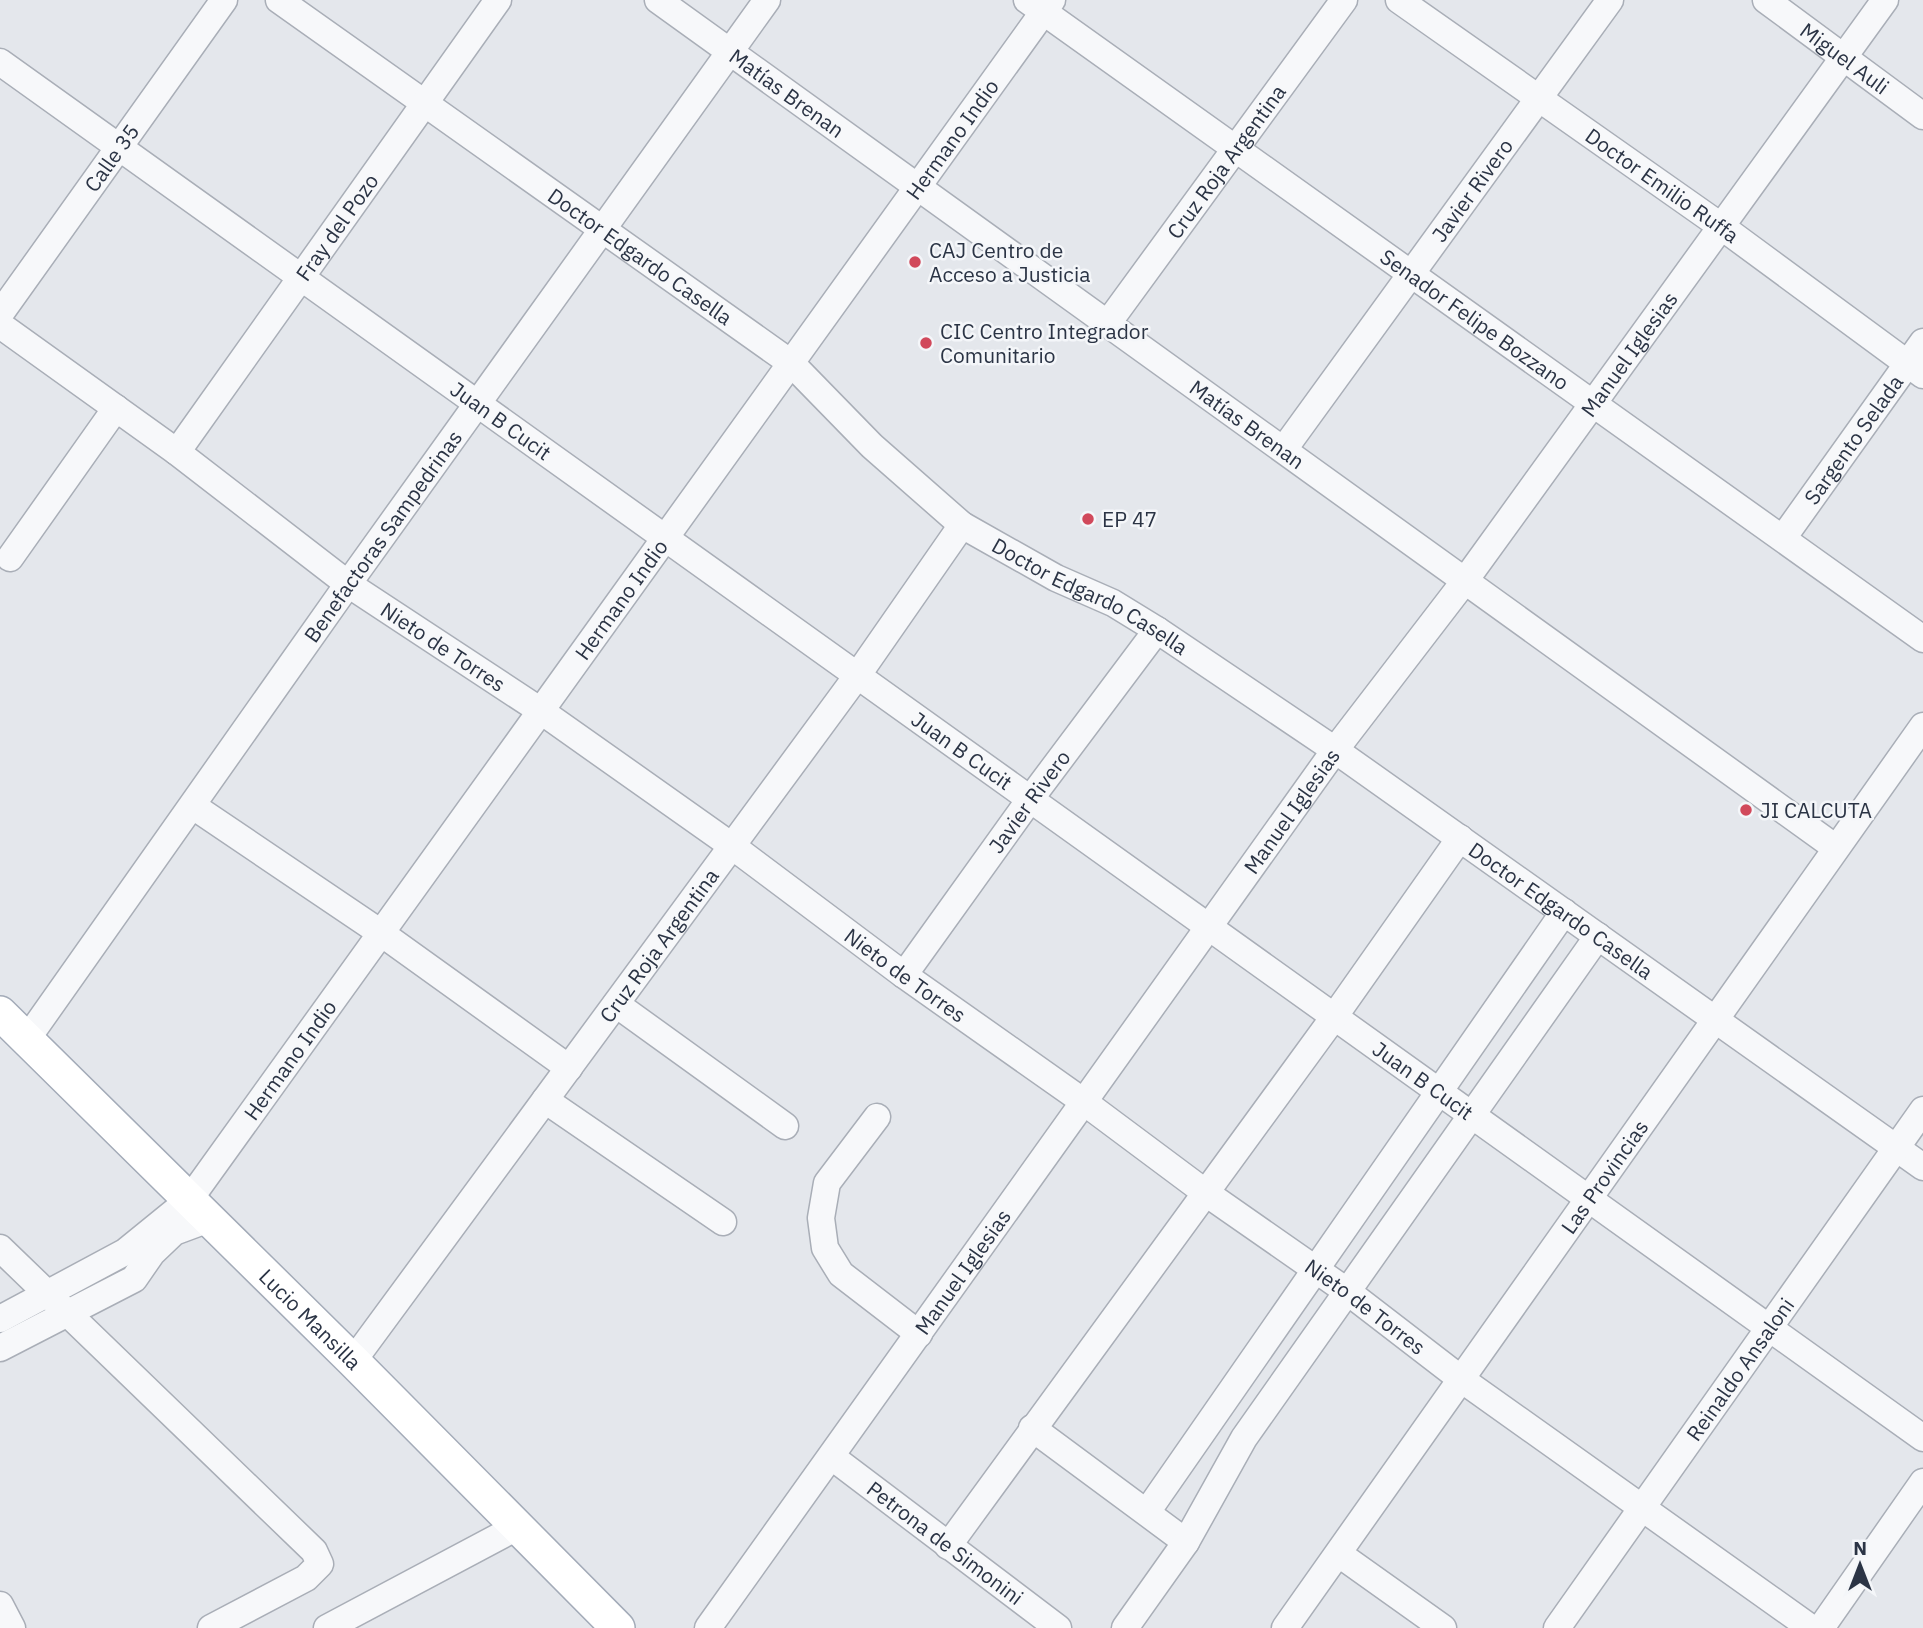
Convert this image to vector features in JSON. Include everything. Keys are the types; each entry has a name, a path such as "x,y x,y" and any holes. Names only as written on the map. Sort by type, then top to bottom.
{"main road":[{"name":"Lucio Mansilla","path":"0,1013 353,1361 618,1628"}],"street":[{"name":"Calle 35","path":"0,314 224,0"},
{"name":"Doctor Edgardo Casella","path":"279,0 791,363 872,446 962,525 1056,578 1113,603 1157,630 1335,750 1923,1167"},
{"name":"Fray del Pozo","path":"177,452 498,0"},
{"name":"Matías Brenan","path":"658,0 1836,848"},
{"name":"Benefactoras Sampedrinas","path":"27,1039 348,584 767,0"},
{"name":"Cruz Roja Argentina","path":"1108,323 1344,0"},
{"name":"Doctor Emilio Ruffa","path":"1399,0 1722,227 1915,369"},
{"name":"Javier Rivero","path":"1284,449 1610,0"},
{"name":"Miguel Auli","path":"1766,0 1923,116"},
{"name":"Manuel Iglesias","path":"708,1628 1335,750 1464,582 1885,0"},
{"name":"Senador Felipe Bozzano","path":"1041,4 1235,149 1923,639"},
{"name":"Hermano Indio","path":"0,1320 199,1209 381,933 918,186 1041,4"},
{"name":"Juan B Cucit","path":"0,62 1923,1438"},
{"name":"Nieto de Torres","path":"0,325 177,452 348,584 541,711 732,846 904,975 1348,1292 1461,1379 1811,1628"},
{"name":"Sargento Selada","path":"1783,538 1915,369 1923,342"},
{"path":"9,558 116,408"},
{"name":"Cruz Roja Argentina","path":"353,1361 857,676 962,525"},
{"name":"Javier Rivero","path":"904,975 1031,798 1157,630"},
{"name":"Las Provincias","path":"1285,1628 1923,726"},
{"path":"193,806 381,933 569,1068"},
{"path":"948,1546 1334,1017 1460,838"},
{"path":"1147,1512 1564,912"},
{"path":"1125,1628 1186,1542 1244,1438 1598,936"},
{"path":"616,1004 785,1126"},
{"path":"545,1100 723,1222"},
{"name":"Reinaldo Ansaloni","path":"1557,1628 1923,1110"},
{"path":"877,1117 827,1183 821,1218 825,1248 841,1274 919,1334"},
{"path":"0,1348 134,1279 152,1253 199,1209"},
{"path":"0,1248 314,1551 320,1564 306,1578 211,1628"},
{"path":"1032,1428 1186,1542"},
{"name":"Petrona de Simonini","path":"832,1457 948,1546 1023,1618 1058,1628"},
{"path":"1821,1628 1923,1482"},
{"path":"327,1628 517,1527"},
{"path":"1339,1554 1443,1628"},
{"path":"0,1605 12,1628"}],"place":[{"name":"CAJ Centro de Acceso a Justicia","path":"915,262"},
{"name":"CIC Centro Integrador Comunitario","path":"926,343"},
{"name":"EP 47","path":"1088,519"},
{"name":"JI CALCUTA","path":"1746,810"}]}
